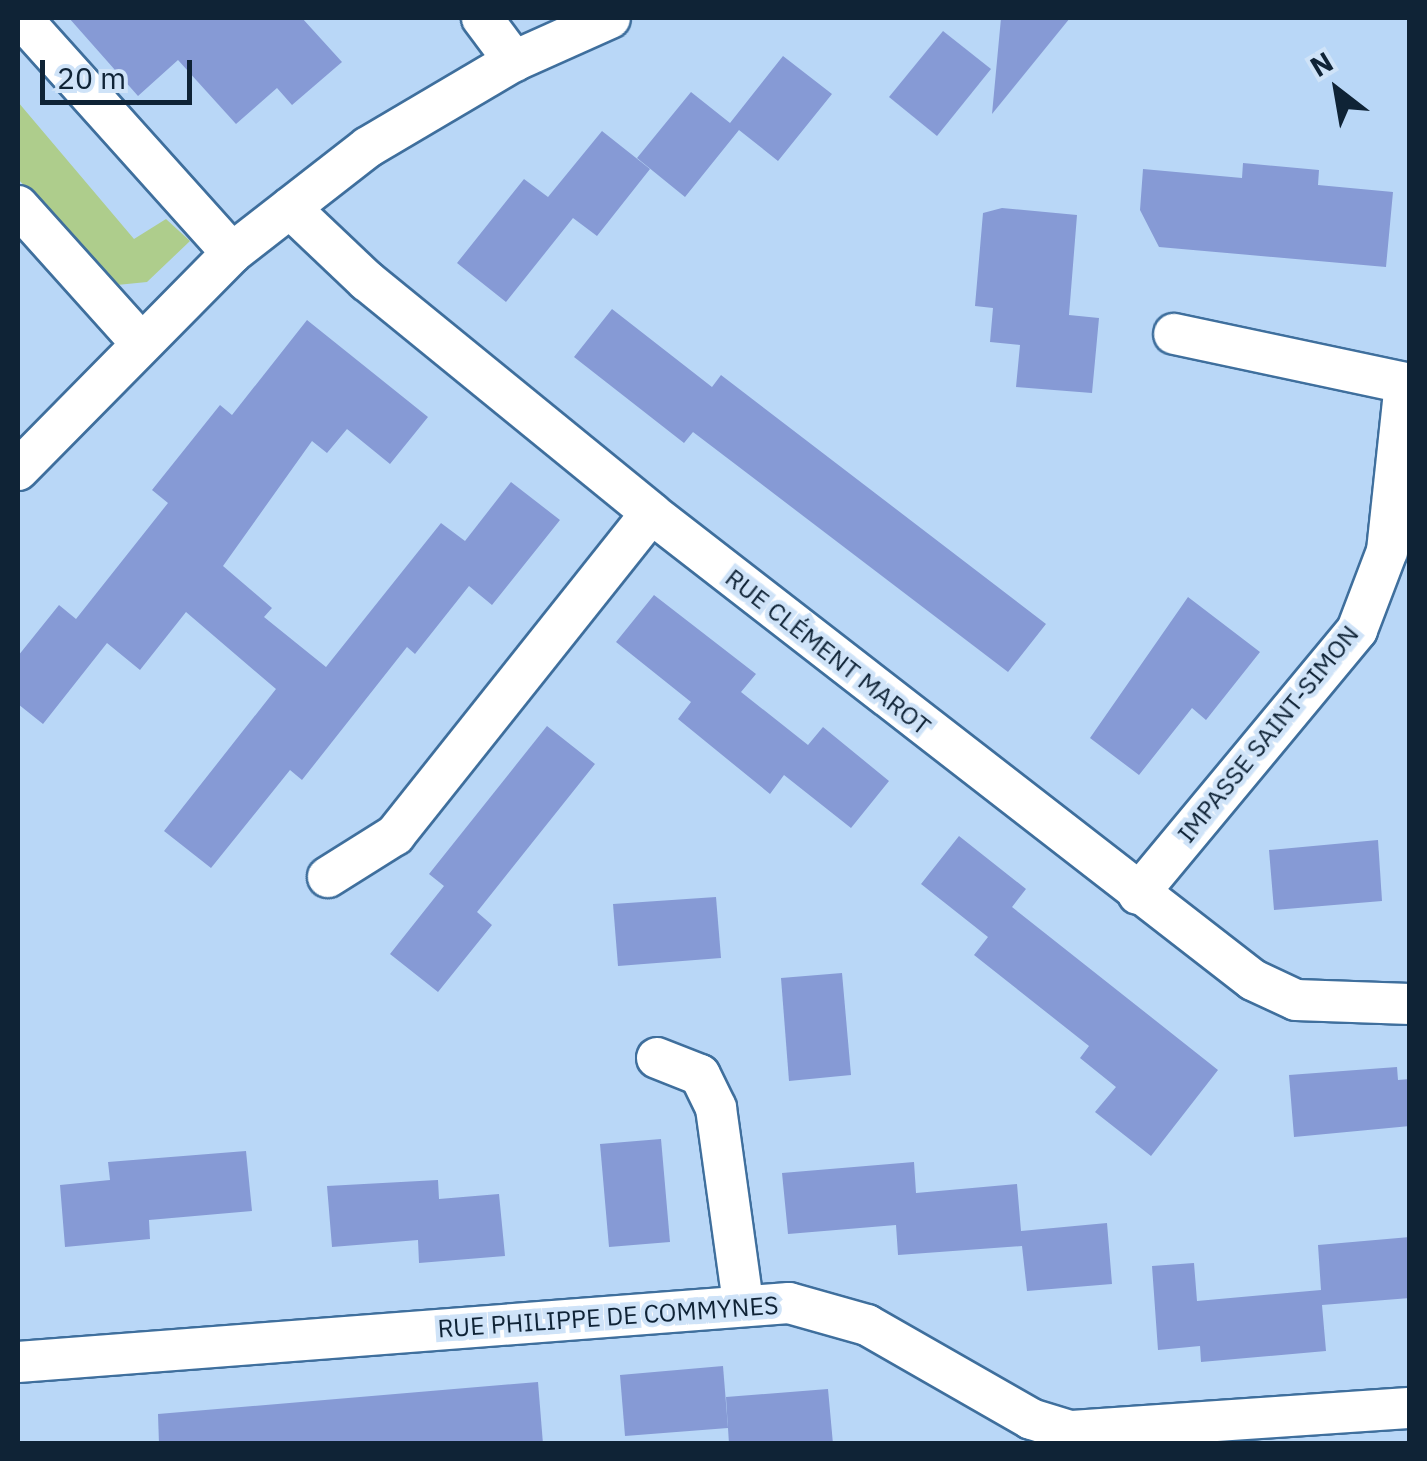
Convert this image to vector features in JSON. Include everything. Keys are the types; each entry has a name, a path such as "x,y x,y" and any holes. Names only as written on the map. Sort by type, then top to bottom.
{"street":[{"path":"19,18 232,253"},
{"path":"482,18 514,61"},
{"path":"18,470 139,341 232,253 368,147 514,61 610,18"},
{"path":"18,206 139,341"},
{"name":"RUE CLÉMENT MAROT","path":"290,208 367,282 651,513 1253,980 1296,1000 1410,1004"},
{"name":"IMPASSE SAINT-SIMON","path":"1138,894 1356,630 1387,552 1405,382 1174,334"},
{"path":"328,877 395,835 651,513"},
{"path":"657,1058 700,1076 716,1108 742,1303"},
{"name":"RUE PHILIPPE DE COMMYNES","path":"18,1362 742,1303 789,1304 866,1326 1031,1419 1070,1432 1410,1408"}],"green space":[{"path":"18,102 134,239 166,219 190,241 147,282 117,285 18,179"}],"building":[{"path":"69,18 302,18 342,62 292,105 277,88 236,124 178,60 138,96"},
{"path":"1001,18 1070,18 992,114"},
{"path":"943,31 991,69 937,136 889,97"},
{"path":"783,56 832,94 778,161 739,130 685,197 637,158 691,92 730,123"},
{"path":"602,131 650,169 597,236 573,218 506,302 457,263 524,179 548,197"},
{"path":"1243,163 1319,170 1318,185 1393,192 1386,267 1159,247 1140,210 1143,169 1242,178"},
{"path":"1002,208 1077,215 1069,315 1099,318 1092,393 1016,387 1020,345 990,342 993,308 975,306 983,213"},
{"path":"612,309 712,387 721,375 1046,624 1008,672 693,432 684,443 574,357"},
{"path":"307,320 428,417 390,464 347,429 327,453 312,441 223,566 272,608 264,617 326,667 441,523 465,541 511,482 560,520 492,605 469,586 415,654 407,647 302,780 290,770 211,868 164,831 276,689 186,612 140,670 107,643 43,724 18,704 18,656 59,605 76,619 168,503 152,490 220,405 232,415"},
{"path":"654,595 756,674 741,692 808,745 823,727 889,781 851,828 784,775 770,794 678,719 691,702 616,642"},
{"path":"1188,597 1260,652 1206,720 1192,708 1139,775 1090,738"},
{"path":"547,726 595,764 477,912 492,925 438,992 390,954 444,886 429,874"},
{"path":"959,836 1026,889 1012,907 1218,1070 1151,1156 1095,1112 1116,1087 1080,1058 1089,1046 974,955 988,937 921,884"},
{"path":"1378,840 1382,901 1274,910 1269,850"},
{"path":"716,897 721,958 618,966 613,904"},
{"path":"842,973 851,1075 789,1081 781,978"},
{"path":"1397,1067 1398,1080 1410,1079 1410,1126 1294,1137 1289,1075"},
{"path":"661,1139 670,1242 609,1247 600,1144"},
{"path":"246,1151 252,1211 149,1220 150,1239 65,1247 60,1185 110,1180 108,1162"},
{"path":"914,1162 916,1193 1017,1184 1021,1231 1107,1223 1112,1284 1027,1291 1022,1246 898,1255 896,1225 788,1234 782,1173"},
{"path":"438,1180 439,1199 499,1194 505,1256 419,1263 418,1240 332,1247 327,1186"},
{"path":"1410,1237 1410,1298 1322,1305 1326,1351 1201,1362 1200,1346 1158,1350 1152,1266 1194,1263 1197,1301 1321,1290 1318,1245"},
{"path":"723,1366 728,1428 625,1436 620,1375"},
{"path":"538,1382 543,1444 159,1444 158,1414"},
{"path":"828,1389 833,1444 729,1444 726,1397"}]}
